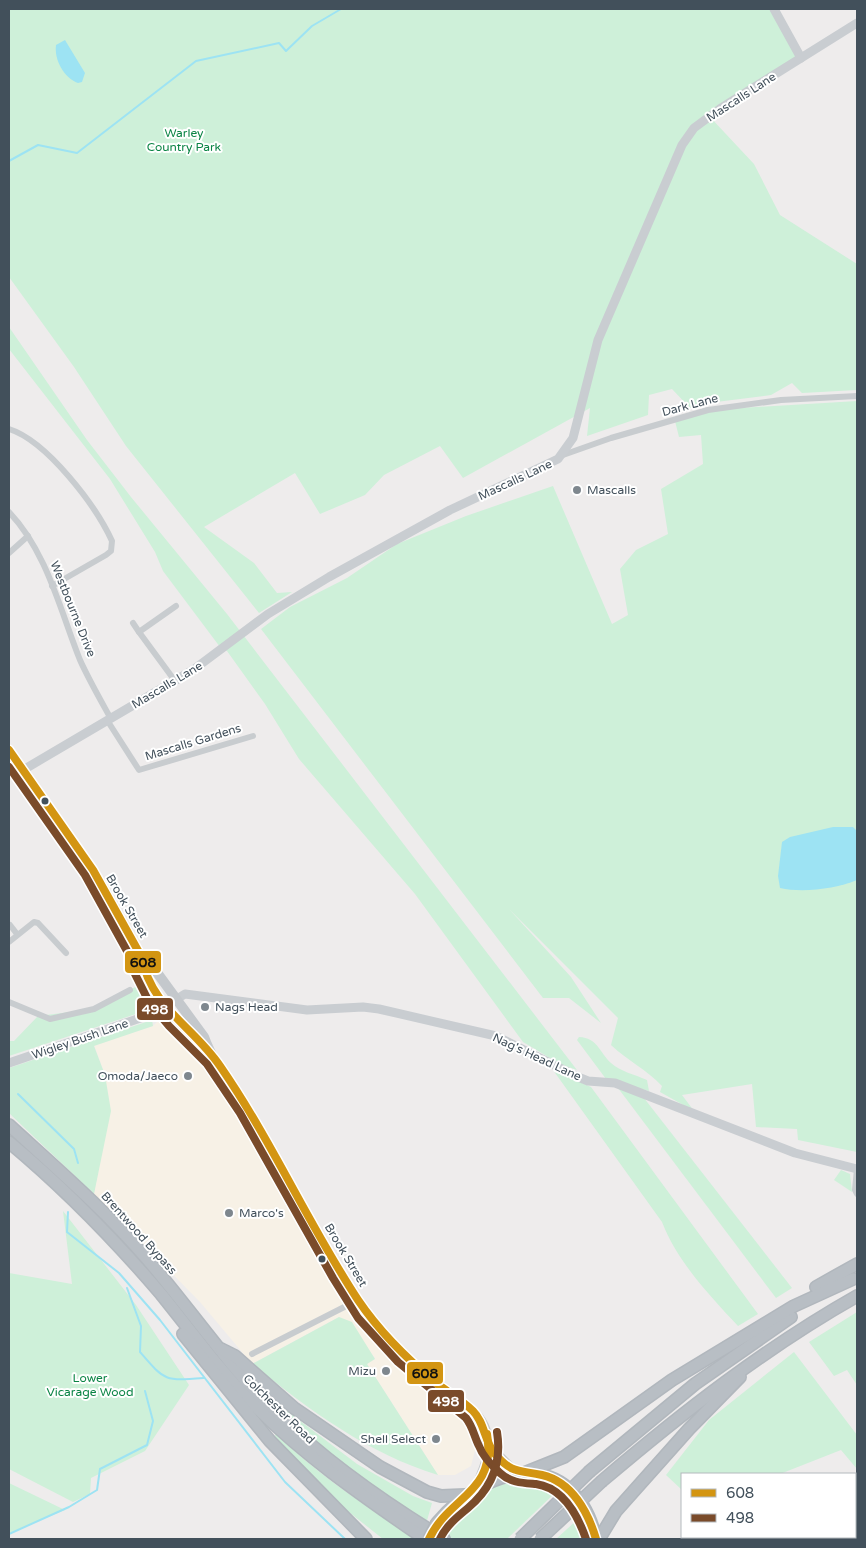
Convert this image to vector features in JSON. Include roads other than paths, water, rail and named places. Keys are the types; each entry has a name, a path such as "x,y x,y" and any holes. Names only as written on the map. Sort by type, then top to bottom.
{"highway":[{"name":"Brentwood Bypass","path":"9,1125 119,1228 148,1260 218,1348"},
{"name":"Brentwood Bypass","path":"9,1142 61,1190 140,1271"},
{"path":"429,1539 437,1523 476,1487 564,1457 712,1350 857,1264"},
{"path":"140,1271 166,1312 220,1382 294,1467 366,1539"},
{"name":"Colchester Road","path":"140,1271 223,1371 281,1432 340,1482 425,1539"},
{"path":"672,1380 794,1306 855,1277"},
{"path":"520,1539 590,1471 636,1431 709,1373 791,1316 855,1277"},
{"path":"540,1539 602,1481 689,1409 754,1361 857,1296"},
{"path":"218,1348 234,1356 294,1408 380,1467 427,1492 441,1496 465,1496"},
{"name":"Colchester Road","path":"218,1348 263,1400 323,1456 444,1539"},
{"path":"597,1539 616,1510 754,1361"},
{"path":"520,1473 542,1476 562,1485 586,1510 597,1539"},
{"path":"351,1523 375,1539"}],"main road":[{"name":"Brook Street","path":"9,750 93,870 142,956 150,963 204,1037 208,1051"},
{"name":"Brook Street","path":"142,956 143,968 165,1007 198,1043 208,1051 252,1116 316,1231 358,1300 399,1351 473,1411 484,1425 490,1447 520,1473"},
{"path":"476,1487 485,1467 490,1447"}],"street":[{"path":"774,9 801,58"},
{"name":"Mascalls Lane","path":"23,770 175,681 268,614 425,524 543,468 562,455 573,438 598,340 682,145 694,128 857,23"},
{"name":"Dark Lane","path":"562,455 708,410 781,400 857,396"},
{"path":"9,429 34,443 67,474 87,499 112,541 111,551 106,555 52,586"},
{"path":"573,438 585,447"},
{"name":"Westbourne Drive","path":"9,512 28,536 52,586 81,662 109,719"},
{"path":"9,553 28,536"},
{"path":"139,632 176,606"},
{"path":"133,623 175,681"},
{"name":"Mascalls Gardens","path":"109,719 139,770 253,736"},
{"path":"9,776 23,770"},
{"path":"9,942 34,922 38,923 66,953"},
{"path":"10,925 17,934"},
{"path":"9,1002 50,1019 94,1009 130,990"},
{"name":"Nag's Head Lane","path":"176,999 185,994 191,994 307,1010 363,1007 448,1023 514,1044 588,1081 615,1083 795,1153 857,1169 855,1190 857,1194"},
{"name":"Wigley Bush Lane","path":"9,1063 144,1017 165,1007 176,999"},
{"path":"252,1354 358,1300"}],"water":[{"path":"65,40 85,73 82,82 78,83 68,77 58,62 56,45"},
{"path":"833,827 853,827 857,831 857,880 839,886 819,889 798,890 780,888 778,876 782,842 790,837"}],"waterway":[{"path":"9,161 38,145 77,153 196,61 279,43 286,51 312,26 341,9"},
{"path":"18,1094 74,1149 78,1163"},
{"path":"68,1212 67,1232 119,1273 160,1320 285,1482 345,1539"},
{"path":"127,1288 141,1326 140,1352 155,1369 166,1377 173,1379 204,1378"},
{"path":"9,1534 69,1507 97,1490 100,1469 147,1445 153,1421 145,1391"}],"place":[{"name":"Mascalls","path":"577,490"},
{"name":"Nags Head","path":"205,1007"},
{"name":"Omoda/Jaeco","path":"188,1076"},
{"name":"Marco's","path":"229,1213"},
{"name":"Mizu","path":"386,1371"},
{"name":"Shell Select","path":"436,1439"}],"park label":[{"name":"Warley Country Park","path":"184,140"},
{"name":"Lower Vicarage Wood","path":"90,1385"}]}
